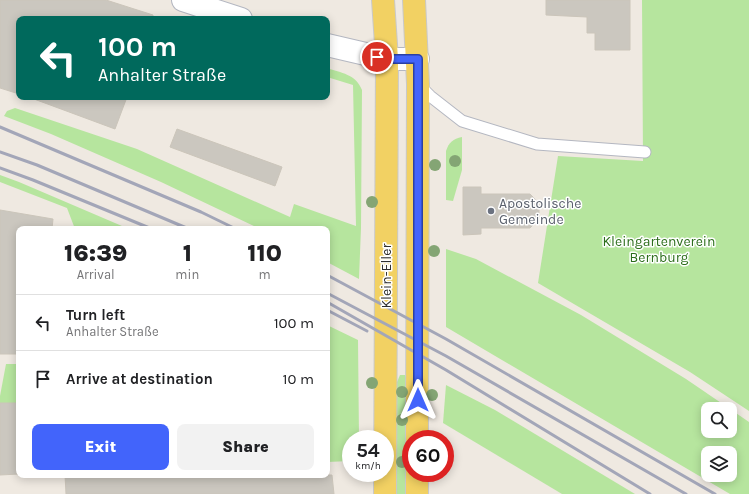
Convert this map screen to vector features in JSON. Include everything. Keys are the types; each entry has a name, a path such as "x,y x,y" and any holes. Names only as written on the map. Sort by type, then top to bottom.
{"main road":[{"name":"Klein-Eller","path":"383,0 387,59 386,494"},
{"path":"414,0 418,59 418,430"},
{"path":"417,482 417,494"}],"street":[{"path":"183,0 232,16"},
{"path":"330,46 387,59 418,59"}],"lane":[{"path":"418,84 430,96 462,121 537,144 645,152"}],"green space":[{"name":"Kleingartenverein Bernburg","path":"642,0 749,0 749,411 690,372 538,283 558,156 643,161"},
{"path":"330,69 352,77 362,90 359,279 330,264 330,226 254,226 161,182 51,134 4,116 7,111 15,108 137,149 290,217 294,204 356,226 353,85 330,78"},
{"path":"462,137 462,170 453,201 446,200 446,151 448,145 452,141"},
{"path":"0,175 122,226 74,226 67,208 0,182"},
{"path":"446,249 476,259 581,315 686,379 720,402 701,402 701,438 737,438 737,414 749,422 749,494 730,494 710,482 737,482 737,446 701,446 701,477 446,327"},
{"path":"330,326 358,340 359,430 342,430 342,461 330,462"},
{"path":"6,364 16,364 16,403 0,403"},
{"path":"400,375 405,375 406,430 402,430 402,482 406,482 406,494 396,494 397,382"},
{"path":"446,385 495,410 635,494 562,494 443,423"}],"building":[{"path":"0,0 106,0 153,15 16,16 16,93 0,88"},
{"path":"546,0 630,0 630,50 595,50 595,33 587,33 587,17 546,15"},
{"path":"37,100 126,100 115,129"},
{"path":"177,129 282,167 275,186 170,147"},
{"path":"463,187 481,187 481,194 530,194 539,203 539,219 530,228 481,228 481,234 463,235"},
{"path":"0,210 53,219 52,226 16,226 16,354 0,354"},
{"path":"0,403 16,403 16,474 0,475"},
{"path":"330,475 332,475 334,494 66,494 65,478 330,478"}],"railway":[{"path":"0,127 201,212 230,226"},
{"path":"0,152 37,165 182,226"},
{"path":"0,168 145,226"},
{"path":"330,277 446,339 715,494"},
{"path":"330,295 446,356 686,494"},
{"path":"330,304 446,370 650,494"},
{"path":"330,312 367,331"}],"place":[{"name":"Apostolische Gemeinde","path":"491,211"}],"route":[{"path":"377,57 387,59 418,59 418,400"}]}
